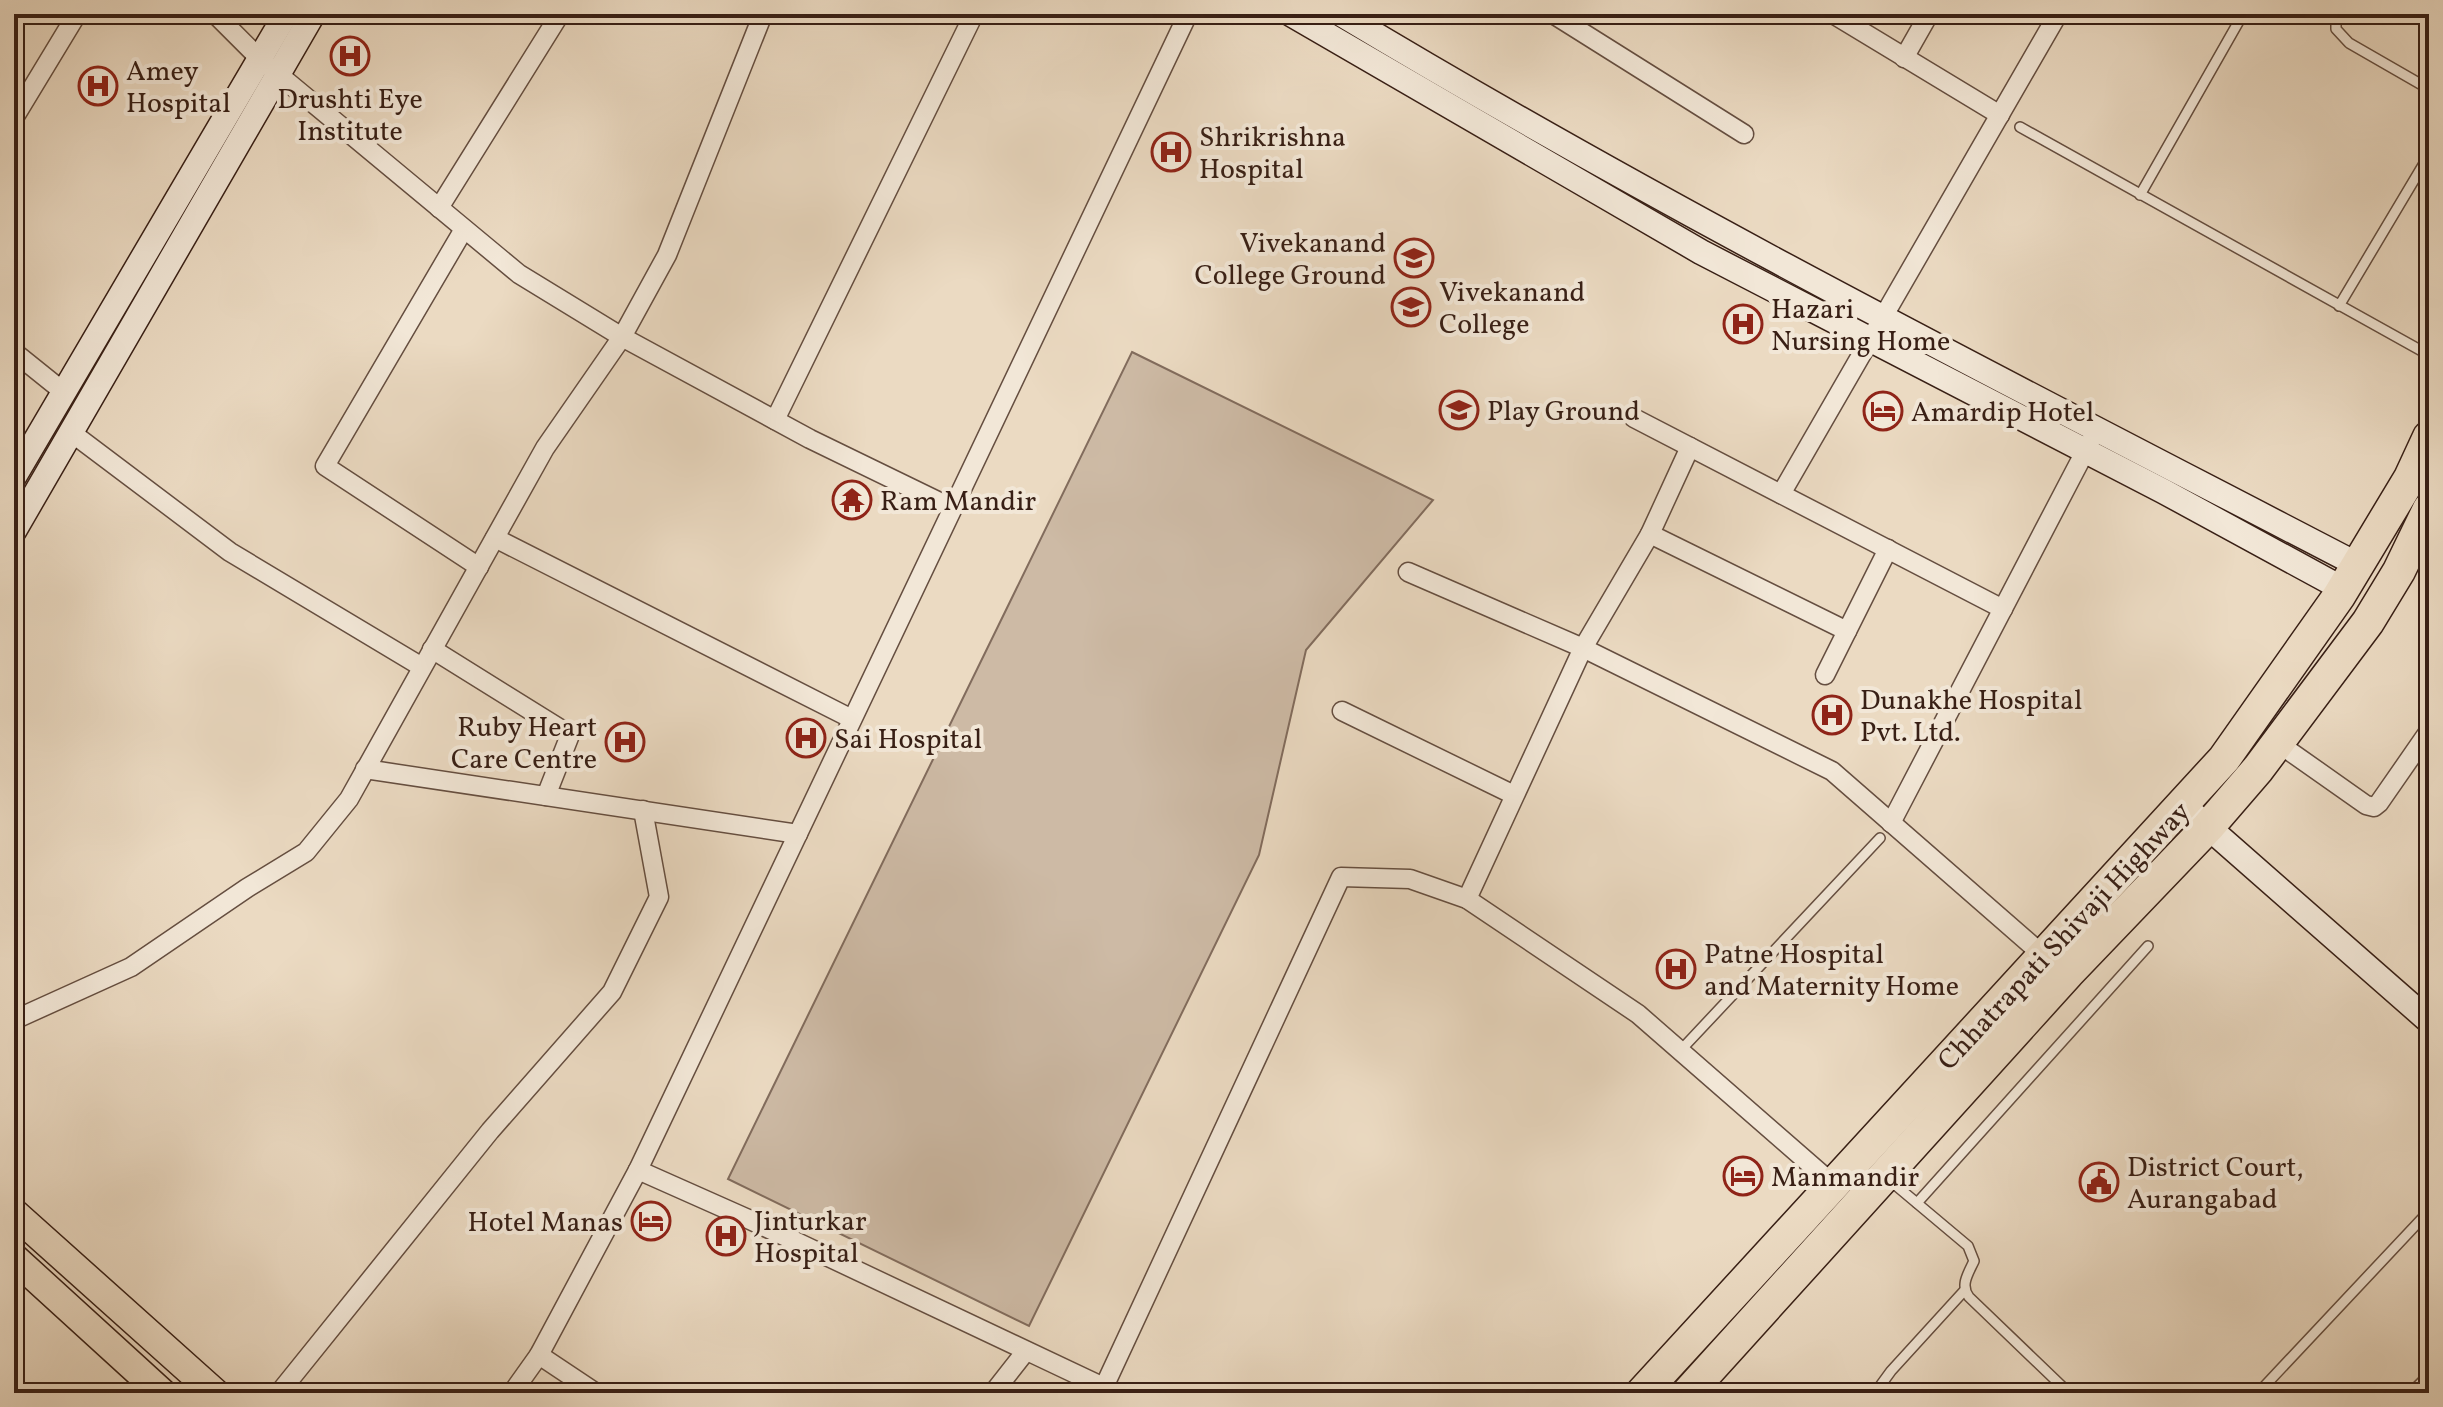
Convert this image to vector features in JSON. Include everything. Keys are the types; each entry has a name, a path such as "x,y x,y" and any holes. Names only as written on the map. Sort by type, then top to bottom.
{"highway":[{"name":"Chhatrapati Shivaji Highway","path":"1642,1393 2224,759 2350,577 2410,478 2429,437"},
{"name":"Chhatrapati Shivaji Highway","path":"1688,1393 2068,973 2208,827 2278,743 2368,622 2399,571 2429,509"}],"main road":[{"path":"14,1213 215,1393"},
{"path":"14,1258 162,1393"}],"street":[{"path":"14,118 77,14"},
{"path":"215,14 269,67 519,274 622,337 775,420 952,508"},
{"path":"14,531 72,433 269,67 286,14"},
{"path":"14,477 269,67 313,14"},
{"path":"439,208 560,14"},
{"path":"14,1020 131,967 306,852 349,799 545,448 622,337 667,255 763,14"},
{"path":"775,420 974,14"},
{"path":"512,1393 539,1355 638,1170 1188,14"},
{"path":"1291,14 1701,252 2085,451 2350,577"},
{"path":"1341,14 1586,155 2097,429 2350,577"},
{"path":"1553,14 1744,134"},
{"path":"1833,14 2000,115"},
{"path":"1904,58 1929,14"},
{"path":"1781,494 2058,14"},
{"path":"464,229 325,466 479,567"},
{"path":"14,352 65,393"},
{"path":"1634,418 2003,609"},
{"path":"1891,823 2097,429"},
{"path":"72,433 230,552 422,667"},
{"path":"1467,899 1583,648 1650,534 1690,447"},
{"path":"1650,534 1847,631"},
{"path":"495,538 852,719"},
{"path":"1825,675 1888,549"},
{"path":"1408,572 1583,648 1832,771 2044,956"},
{"path":"432,649 570,735 546,796"},
{"path":"1342,711 1514,795"},
{"path":"2278,743 2366,805 2374,807 2429,731"},
{"path":"365,769 798,834"},
{"path":"2183,805 2429,1021"},
{"path":"279,1393 490,1131 612,992 659,897 643,810"},
{"path":"638,1170 1110,1390 1341,877 1410,879 1467,899 1638,1014 1834,1185"},
{"path":"993,1393 1026,1351"},
{"path":"539,1355 596,1393"},
{"path":"2417,1393 2429,1381"}],"lane":[{"path":"2140,195 2243,14"},
{"path":"2336,14 2336,29 2349,43 2429,89"},
{"path":"2020,127 2429,355"},
{"path":"2339,306 2429,155"},
{"path":"1680,1051 1880,838"},
{"path":"1917,1203 2148,946"},
{"path":"1875,1393 1891,1371 1964,1291 1964,1283 1974,1261 1968,1246 1885,1176"},
{"path":"2258,1393 2429,1211"},
{"path":"1964,1291 2069,1393"}],"shaded area":[{"path":"1132,352 1433,500 1306,650 1259,855 1029,1326 728,1179"}],"place":[{"name":"Drushti Eye Institute","path":"350,56"},
{"name":"Amey Hospital","path":"98,86"},
{"name":"Shrikrishna Hospital","path":"1171,152"},
{"name":"Vivekanand College Ground","path":"1414,258"},
{"name":"Vivekanand College","path":"1411,307"},
{"name":"Hazari Nursing Home","path":"1743,324"},
{"name":"Play Ground","path":"1459,410"},
{"name":"Amardip Hotel","path":"1883,411"},
{"name":"Ram Mandir","path":"852,500"},
{"name":"Dunakhe Hospital Pvt. Ltd.","path":"1832,715"},
{"name":"Sai Hospital","path":"806,738"},
{"name":"Ruby Heart Care Centre","path":"625,742"},
{"name":"Patne Hospital and Maternity Home","path":"1676,969"},
{"name":"Manmandir","path":"1743,1176"},
{"name":"District Court, Aurangabad","path":"2099,1182"},
{"name":"Hotel Manas","path":"651,1221"},
{"name":"Jinturkar Hospital","path":"726,1236"}]}
